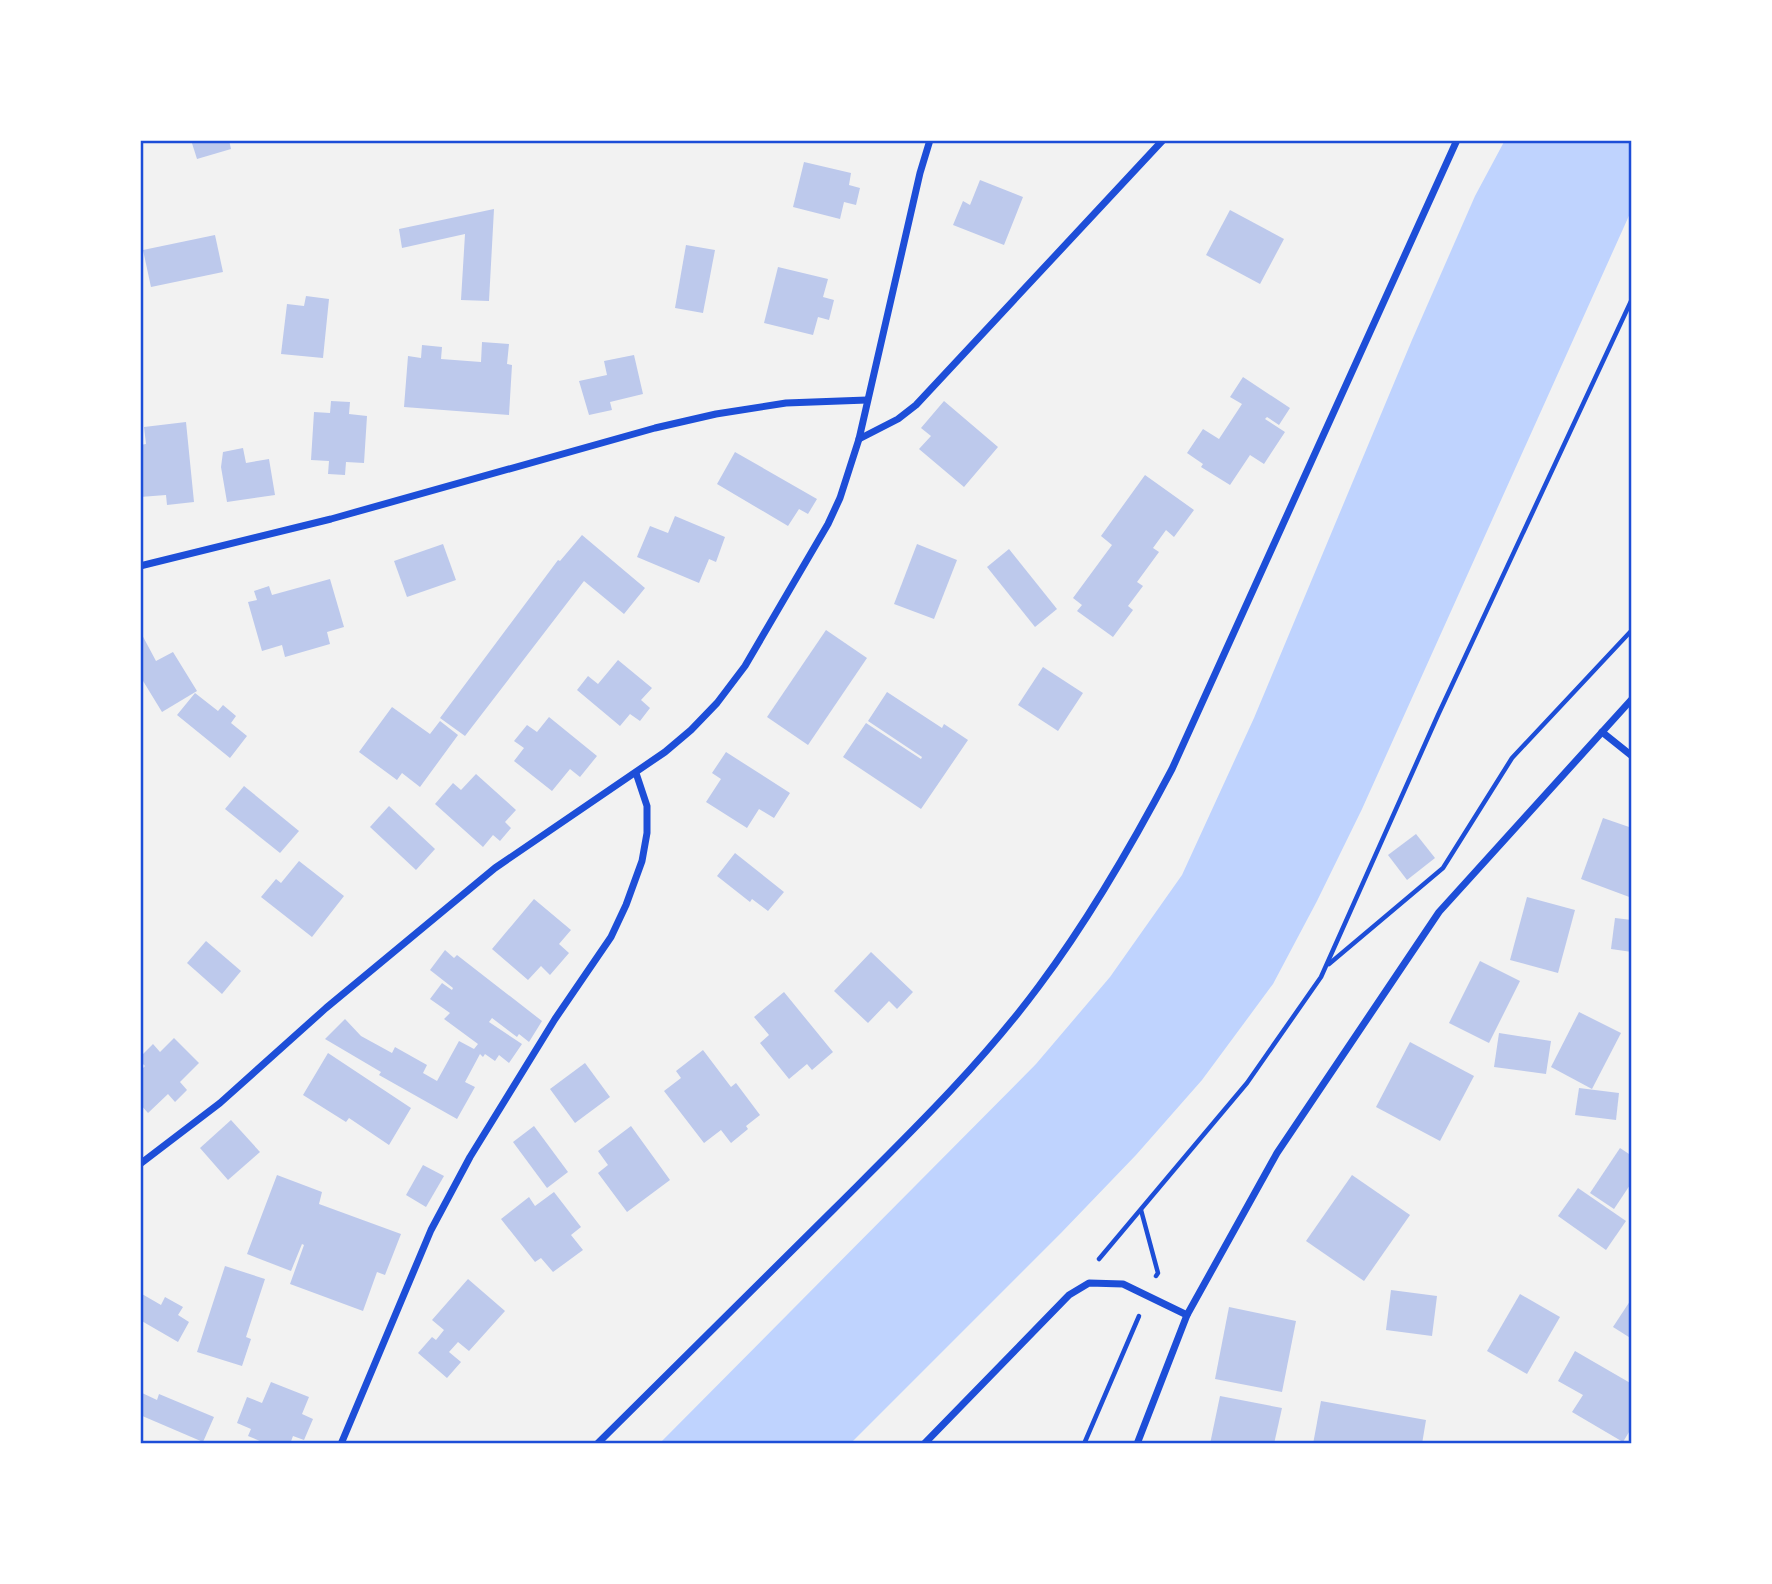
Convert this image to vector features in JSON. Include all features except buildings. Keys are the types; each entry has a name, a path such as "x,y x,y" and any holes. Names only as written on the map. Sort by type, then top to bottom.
{"street":[{"path":"140,1164 220,1103 326,1008 495,868 636,773 691,730 717,703 745,666 828,524 853,465 920,173 930,140"},
{"path":"859,439 898,419 916,405 1163,140"},
{"path":"597,1444 878,1165 975,1063 1039,987 1092,909 1135,840 1172,769 1457,140"},
{"path":"140,566 331,519 655,428 716,414 786,403 867,400"},
{"path":"1137,1444 1186,1315 1277,1153 1439,912 1632,699"},
{"path":"1602,732 1632,756"},
{"path":"341,1444 431,1230 470,1157 555,1019 611,937 626,905 642,861 647,833 647,806 636,773"},
{"path":"924,1444 1069,1295 1090,1283 1122,1284 1186,1315"}],"path":[{"path":"1069,1295 1247,1083 1321,977 1444,702 1632,299"},
{"path":"1326,967 1443,868 1512,758 1632,630"},
{"path":"1084,1444 1158,1273 1141,1209"}],"water":[{"path":"1505,140 1632,140 1632,209 1362,809 1273,984 1202,1080 1136,1155 850,1444 659,1444 1036,1064 1110,977 1182,875 1254,718 1475,196"}]}
